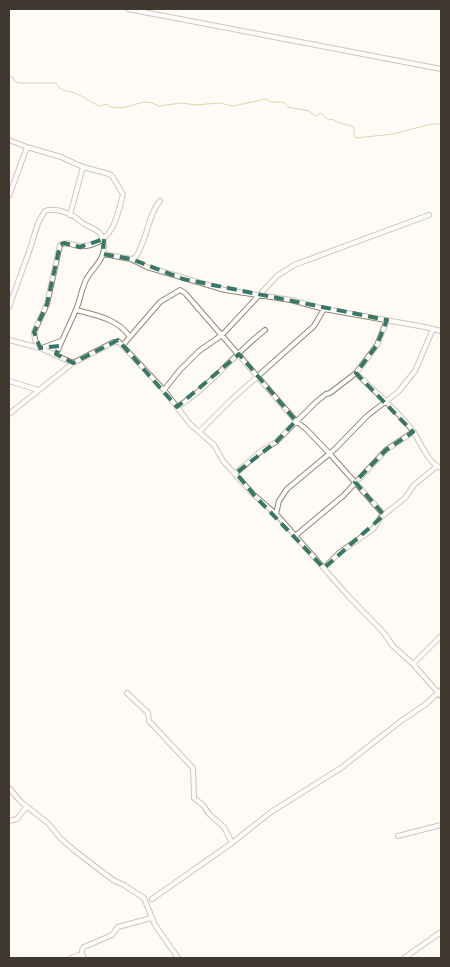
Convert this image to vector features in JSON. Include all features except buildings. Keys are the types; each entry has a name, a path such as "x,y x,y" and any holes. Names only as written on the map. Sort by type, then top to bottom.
{"street":[{"path":"128,9 441,69"},
{"path":"9,140 112,176 123,194 116,223 104,240 103,254 99,264 86,279 76,310 56,354"},
{"path":"9,196 27,147"},
{"path":"70,215 83,167"},
{"path":"131,259 137,255 155,206 160,201"},
{"path":"9,308 38,223 44,212 49,210 76,217 86,226 97,230 104,240"},
{"path":"164,390 179,371 199,351 222,335 277,276 294,264 429,215"},
{"path":"40,348 34,332 47,304 60,245 70,243 80,247 104,240"},
{"path":"103,254 131,259 140,264 188,280 226,290 291,300 324,309 441,331"},
{"path":"182,292 188,280"},
{"path":"123,344 160,302 180,290 202,311 296,421 306,428 384,515"},
{"path":"199,432 314,326 324,309"},
{"path":"76,310 113,321 130,336"},
{"path":"236,473 261,451 276,442 316,402 356,372 377,345 387,320"},
{"path":"276,514 278,501 287,489 329,453 351,430 384,401 398,392 415,371 433,329"},
{"path":"177,407 209,383 265,330"},
{"path":"9,340 40,348 73,362"},
{"path":"40,348 62,340"},
{"path":"9,414 73,362 114,342 123,344 164,390 190,424 214,445 223,461 236,473 254,495 276,514 384,633 393,646 441,693 341,768 271,812 232,843 152,899"},
{"path":"324,568 339,553 373,529 384,515 405,498 414,485 439,467 413,432 356,372"},
{"path":"9,381 38,390"},
{"path":"295,536 342,496 386,450 413,432"},
{"path":"413,664 441,636"},
{"path":"127,693 148,713 149,721 193,768 194,798 203,805 208,814 224,827 232,843"},
{"path":"9,788 26,807 49,824 60,838 99,871 137,892 144,898 159,933 178,958"},
{"path":"9,794 21,802"},
{"path":"9,821 17,819 26,807"},
{"path":"398,836 441,825"},
{"path":"84,958 81,950 84,947 112,935 118,927 151,918"},
{"path":"404,958 441,932"},
{"path":"71,958 82,954"}],"highlighted area":[{"path":"104,239 103,254 131,259 183,279 387,320 377,345 356,373 413,432 386,450 355,482 384,515 324,568 254,495 236,473 276,442 296,421 239,354 177,407 118,340 73,363 56,354 60,346 40,348 34,332 47,304 60,245 64,243 80,247"}],"waterway":[{"path":"9,77 13,77 14,81 19,83 56,83 63,90 80,95 99,106 108,104 110,107 122,108 144,102 153,103 158,106 182,103 195,105 220,103 233,106 266,99 271,102 283,102 288,107 309,111 315,116 321,113 329,120 332,119 354,127 356,138 393,134 431,124 441,124"}]}
